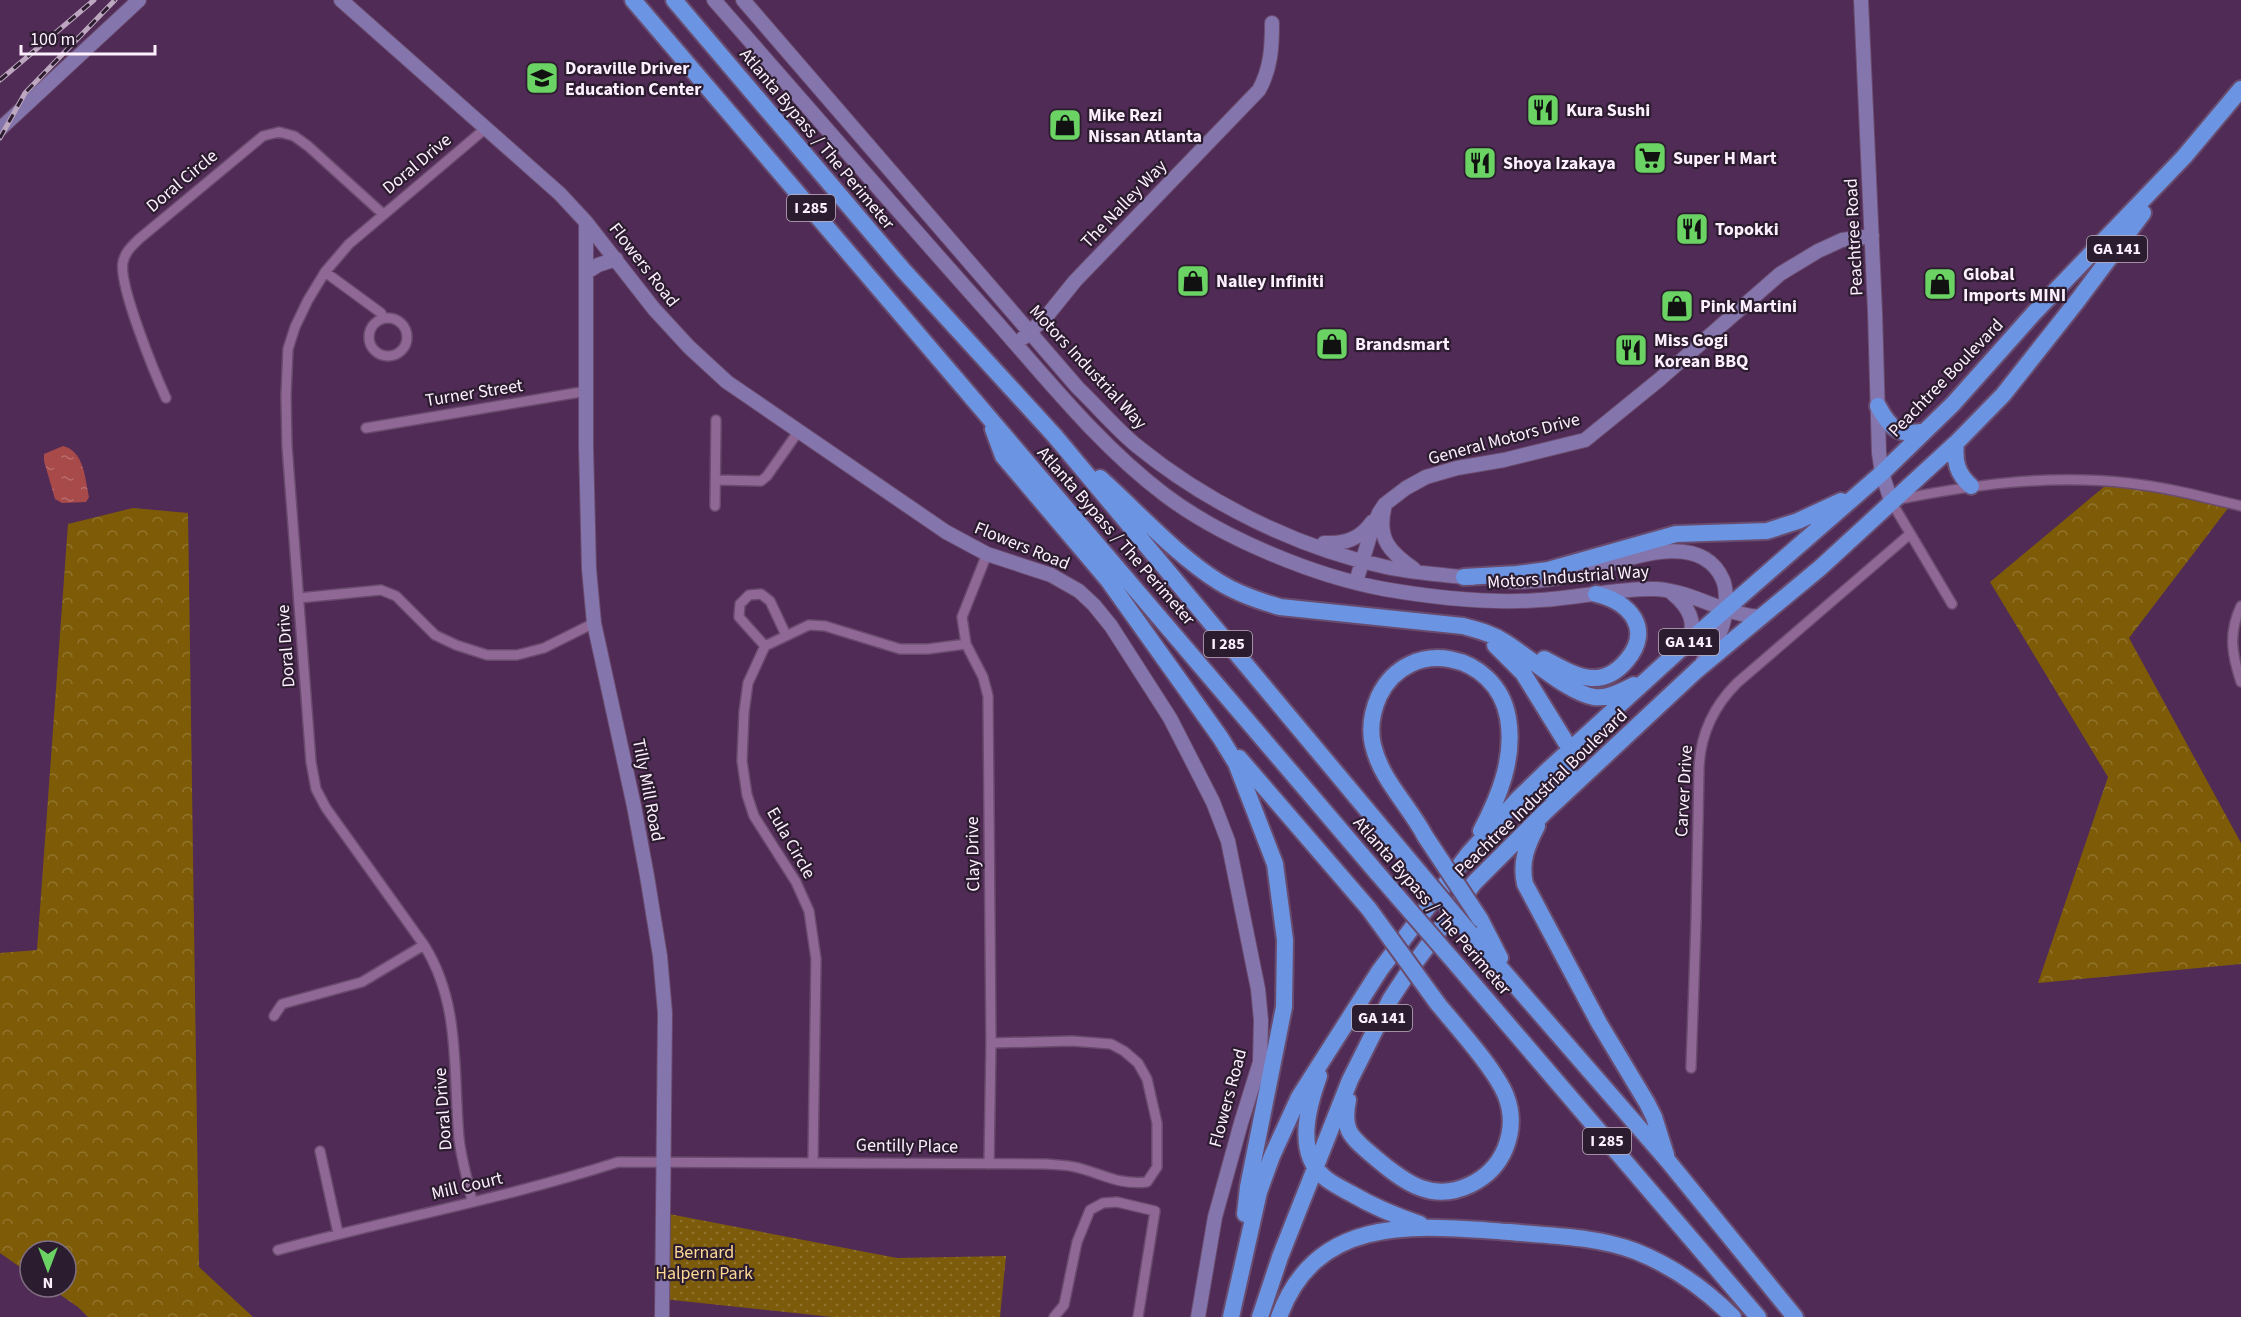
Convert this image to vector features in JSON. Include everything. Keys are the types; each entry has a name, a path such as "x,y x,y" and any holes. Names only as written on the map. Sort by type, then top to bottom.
{"highway":[{"name":"Atlanta Bypass / The Perimeter","path":"633,0 1758,1317"},
{"name":"Atlanta Bypass / The Perimeter","path":"674,0 904,271 1054,435 1403,853 1475,926 1515,985 1668,1161 1795,1317"},
{"name":"Peachtree Boulevard","path":"1891,501 1956,443 2003,395 2184,157 2241,89"},
{"name":"Peachtree Boulevard","path":"1858,493 1882,473 1953,404 2034,313 2184,157"},
{"path":"1878,406 1889,424 1897,430 1910,433 1925,431"},
{"path":"988,417 1003,456 1108,580 1220,737 1236,763 1275,864 1285,940 1284,1007 1248,1187 1239,1277"},
{"path":"1054,435 1181,554 1221,584 1254,599 1280,607 1463,626 1502,640 1582,676 1593,678 1608,676 1622,666 1639,641 1639,632 1628,611 1611,599 1596,594"},
{"path":"1956,443 1955,456 1958,470 1971,486"},
{"path":"1464,577 1548,570 1676,534 1767,531 1798,521 1858,493"},
{"name":"Peachtree Industrial Boulevard","path":"1231,1317 1259,1192 1272,1156 1299,1097 1380,970 1469,853 1517,800 1570,749 1858,493"},
{"name":"Peachtree Industrial Boulevard","path":"1260,1317 1280,1257 1350,1080 1390,1000 1474,883 1544,813 1697,670 1820,568 1891,501"},
{"path":"1431,624 1471,634 1499,648 1523,673 1570,749 1571,765 1566,776 1497,848 1474,883"},
{"path":"1502,640 1572,688 1596,698 1617,694 1653,674"},
{"path":"1469,853 1500,791 1509,752 1510,728 1506,707 1492,682 1479,669 1453,659 1433,658 1403,669 1382,691 1372,717 1372,736 1377,756 1391,784 1425,836 1475,926"},
{"path":"1220,737 1369,909 1438,1004 1501,1085 1510,1108 1511,1131 1501,1158 1483,1178 1467,1187 1432,1191 1410,1182 1378,1160 1348,1130 1346,1114 1350,1080"},
{"path":"1544,813 1525,854 1523,869 1526,884 1599,1023 1647,1103 1654,1117 1668,1161"},
{"path":"1331,1045 1314,1092 1306,1124 1307,1144 1316,1168 1324,1177 1365,1202 1386,1212 1428,1226"},
{"path":"1279,1317 1301,1275 1318,1259 1336,1247 1367,1234 1428,1226 1585,1238 1618,1246 1653,1258 1676,1270 1709,1294 1733,1317"}],"street":[{"path":"0,129 139,0"},
{"name":"Flowers Road","path":"341,0 547,182 586,222 654,309 689,347 727,382 946,532 987,554 1051,575 1067,584 1087,598 1111,626 1170,718 1222,821 1233,861 1258,989 1261,1020 1260,1062 1215,1217 1198,1317"},
{"name":"Motors Industrial Way","path":"714,0 859,168 1111,448 1165,495 1207,522 1274,554 1335,577 1434,596 1488,602 1537,601 1643,590 1668,590 1726,611 1762,617"},
{"name":"Motors Industrial Way","path":"743,0 1078,388 1136,444 1178,476 1223,504 1272,530 1387,567 1464,577 1539,582 1660,551 1678,550 1701,557 1720,574 1726,593 1726,611 1722,631 1697,670"},
{"name":"Peachtree Road","path":"1861,0 1879,453 1882,473 1891,501"},
{"name":"The Nalley Way","path":"1016,344 1046,317 1075,281 1259,90 1266,77 1271,55 1272,23"},
{"name":"Doral Drive","path":"472,1201 459,1140 457,1070 452,1019 441,979 423,945 334,822 316,789 310,762 287,446 286,396 288,349 295,327 325,272 349,244 486,128"},
{"name":"Doral Circle","path":"166,398 123,278 123,263 128,250 139,239 263,136 279,132 294,136 308,146 383,214"},
{"name":"Tilly Mill Road","path":"586,222 586,446 589,569 594,623 634,806 660,956 665,1025 662,1317"},
{"name":"General Motors Drive","path":"1311,543 1342,544 1356,538 1366,530 1382,509 1406,488 1426,477 1585,440 1653,385 1780,274 1818,251 1842,240 1872,236"},
{"path":"587,272 598,265 616,259"},
{"path":"325,272 381,313 383,318"},
{"path":"383,318 398,320 407,332 405,347 393,356 378,354 369,342 372,327 383,318"},
{"name":"Turner Street","path":"366,428 587,391"},
{"path":"715,507 716,420"},
{"path":"716,480 761,481 798,432"},
{"path":"1952,604 1891,501 1971,486 2037,480 2102,480 2150,486 2241,506"},
{"path":"1356,582 1382,509"},
{"path":"1382,509 1381,521 1387,546 1416,571"},
{"name":"Carver Drive","path":"1691,1068 1699,756 1709,722 1718,705 1737,683 1910,534"},
{"name":"Clay Drive","path":"987,554 962,617 966,644 983,677 988,696 991,1043 989,1164"},
{"path":"299,598 381,590 396,596 435,635 456,645 487,654 517,655 544,648 594,623"},
{"path":"1668,590 1679,599 1690,615 1693,624 1692,634 1686,644"},
{"path":"786,635 770,602 761,594 748,595 740,604 740,618 765,646 809,625 825,626 900,649 928,649 966,644"},
{"path":"2241,606 2232,635 2232,649 2241,682"},
{"name":"Eula Circle","path":"765,646 748,683 742,761 747,795 754,816 796,882 809,911 816,959 813,1161"},
{"path":"274,1016 282,1004 362,982 423,945"},
{"name":"Gentilly Place","path":"663,1161 1046,1164 1078,1168 1131,1184 1147,1182 1157,1167 1157,1123 1147,1079 1138,1063 1125,1051 1111,1044 1072,1041 991,1043"},
{"path":"320,1152 338,1233"},
{"name":"Mill Court","path":"278,1250 338,1233 560,1181 618,1162 663,1161"},
{"path":"1054,1317 1064,1305 1077,1242 1090,1210 1102,1203 1117,1202 1155,1211 1138,1317"}],"green space":[{"path":"2117,476 2235,499 2129,638 2241,843 2241,964 2038,983 2108,777 1990,582"},
{"path":"133,508 188,513 199,1267 253,1317 88,1317 66,1299 78,1299 78,1239 18,1239 18,1266 0,1253 0,953 37,950 68,524"},
{"name":"Bernard Halpern Park","path":"664,1213 897,1258 1006,1256 1000,1317 832,1317 663,1299"}],"water":[{"path":"63,446 75,453 82,466 89,497 86,502 62,503 55,499 44,454"}],"railway":[{"path":"0,80 94,0"},
{"path":"0,138 25,93 115,0"}],"place":[{"name":"Doraville Driver Education Center","path":"542,78"},
{"name":"Kura Sushi","path":"1543,110"},
{"name":"Mike Rezi Nissan Atlanta","path":"1065,125"},
{"name":"Super H Mart","path":"1650,158"},
{"name":"Shoya Izakaya","path":"1480,163"},
{"name":"Topokki","path":"1692,229"},
{"name":"Nalley Infiniti","path":"1193,281"},
{"name":"Global Imports MINI","path":"1940,284"},
{"name":"Pink Martini","path":"1677,306"},
{"name":"Brandsmart","path":"1332,344"},
{"name":"Miss Gogi Korean BBQ","path":"1631,350"}]}
